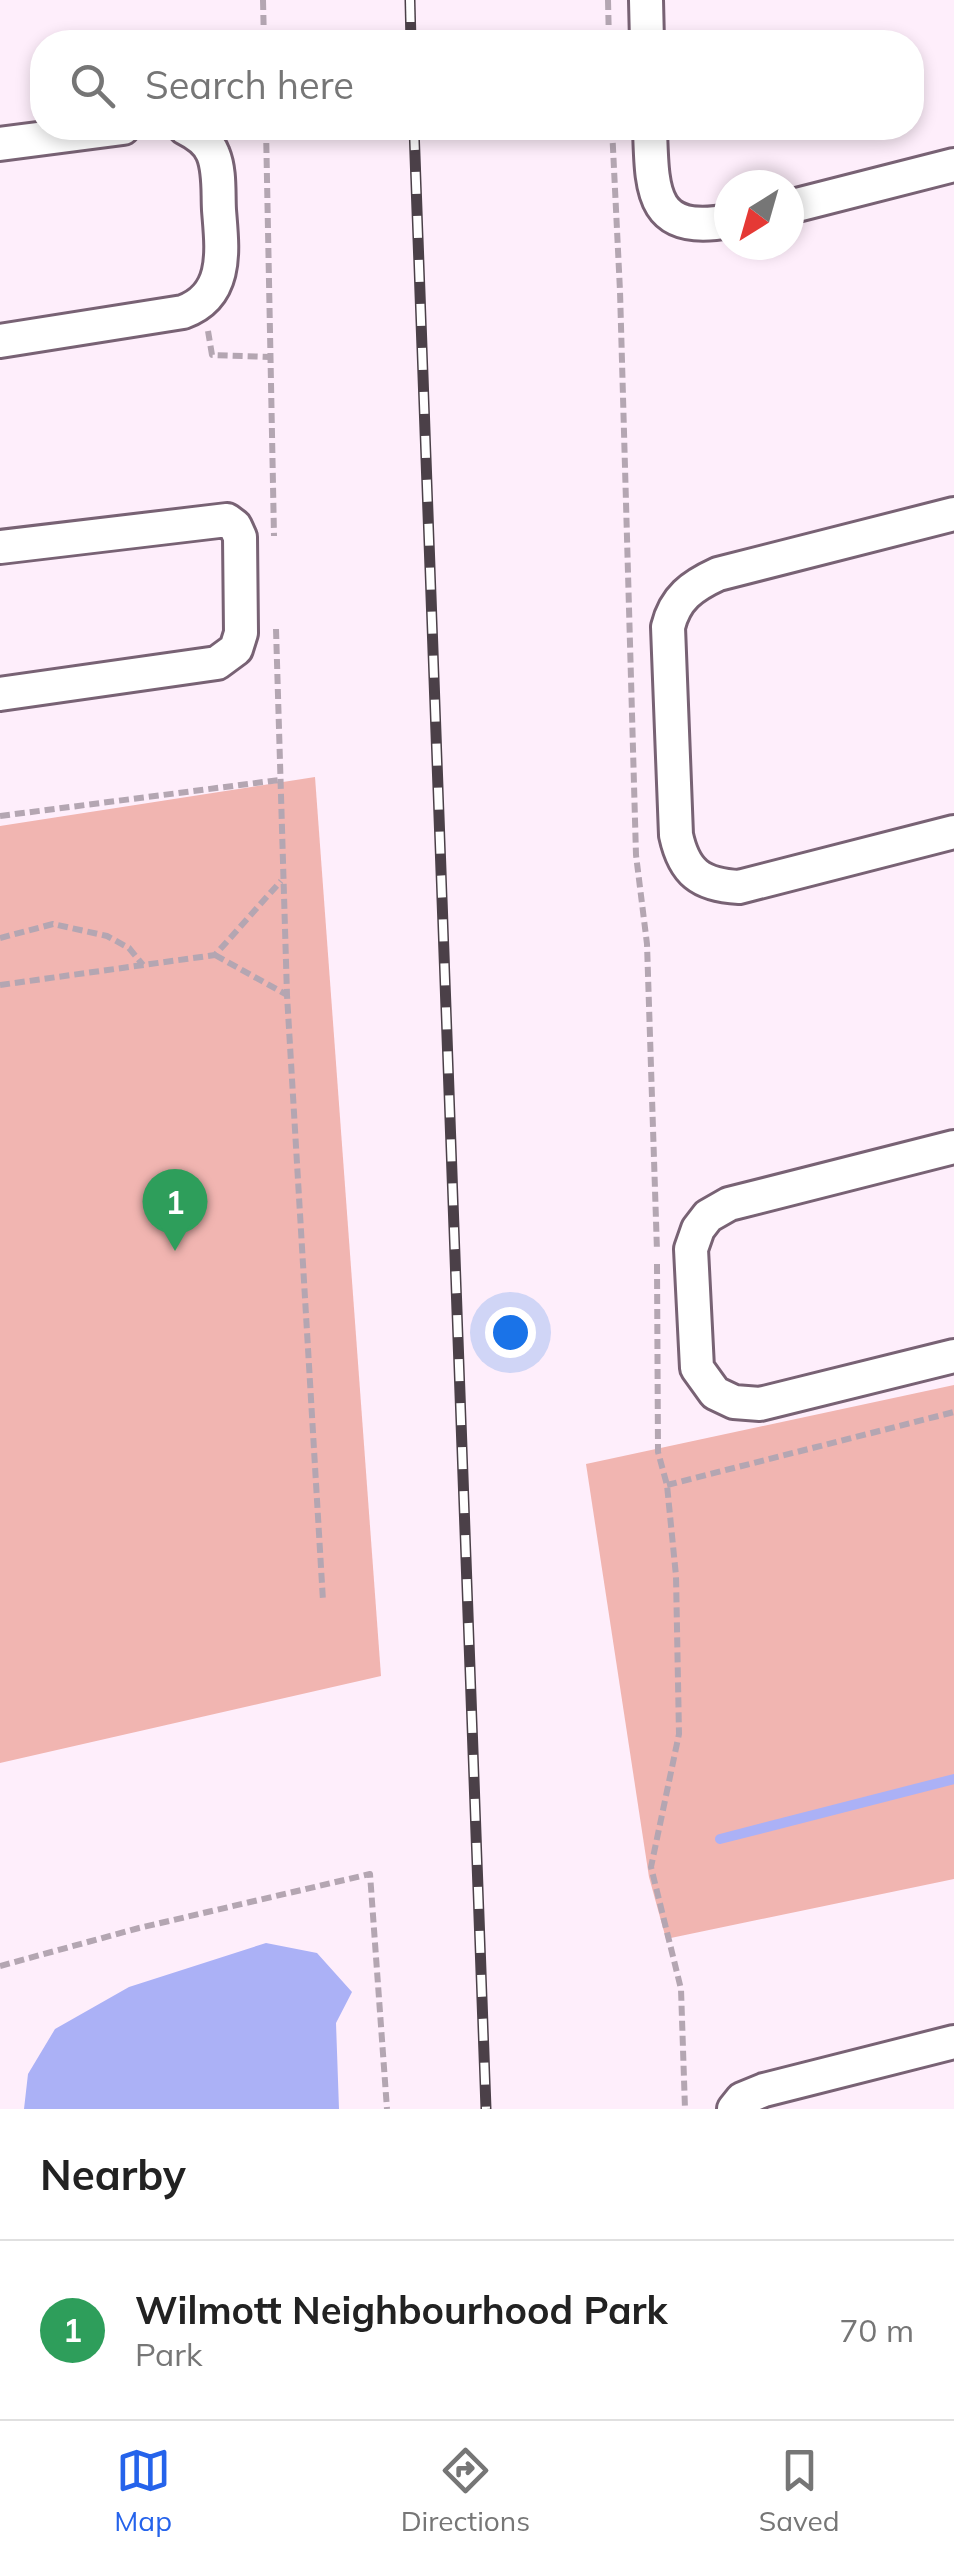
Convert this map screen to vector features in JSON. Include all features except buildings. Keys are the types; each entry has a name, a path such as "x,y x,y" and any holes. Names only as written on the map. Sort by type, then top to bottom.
{"street":[{"path":"646,0 647,30"},
{"path":"0,144 31,140"},
{"path":"0,340 183,312 204,300 216,285 222,266 217,168 204,140"},
{"path":"651,140 659,203 674,218 699,226 714,224"},
{"path":"804,202 954,165"},
{"path":"954,514 718,574 684,594 672,611 668,627 676,835 682,861 698,875 719,886 738,887 954,832"},
{"path":"0,547 228,520 240,537 241,632 236,650 217,663 0,694"},
{"path":"954,1148 729,1204 708,1216 691,1249 697,1368 715,1393 734,1402 760,1404 954,1356"},
{"path":"734,2109 742,2099 764,2090 954,2042"}],"path":[{"path":"263,0 264,30"},
{"path":"608,0 609,30"},
{"path":"266,140 274,550"},
{"path":"613,140 636,856 647,944 655,1151 658,1452 667,1484 676,1576 678,1734 651,1867 681,1988 685,2109"},
{"path":"204,300 212,354 270,357"},
{"path":"276,626 286,995 323,1600"},
{"path":"0,816 279,780"},
{"path":"215,955 282,880"},
{"path":"0,938 53,924 106,936 128,948 143,965"},
{"path":"0,985 215,955 286,995"},
{"path":"667,1484 954,1412"},
{"path":"0,1966 139,1928 370,1874 387,2109"}],"shaded area":[{"path":"315,777 381,1676 0,1763 0,826"},
{"path":"954,1385 954,1879 666,1939 649,1877 586,1464"}],"water":[{"path":"266,1943 317,1953 352,1992 336,2023 339,2109 24,2109 28,2074 55,2029 129,1987"}],"waterway":[{"path":"720,1839 954,1779"}],"railway":[{"path":"410,0 411,30"},
{"path":"414,140 486,2109"}],"place":[{"name":"Wilmott Neighbourhood Park","path":"175,1251"}]}
